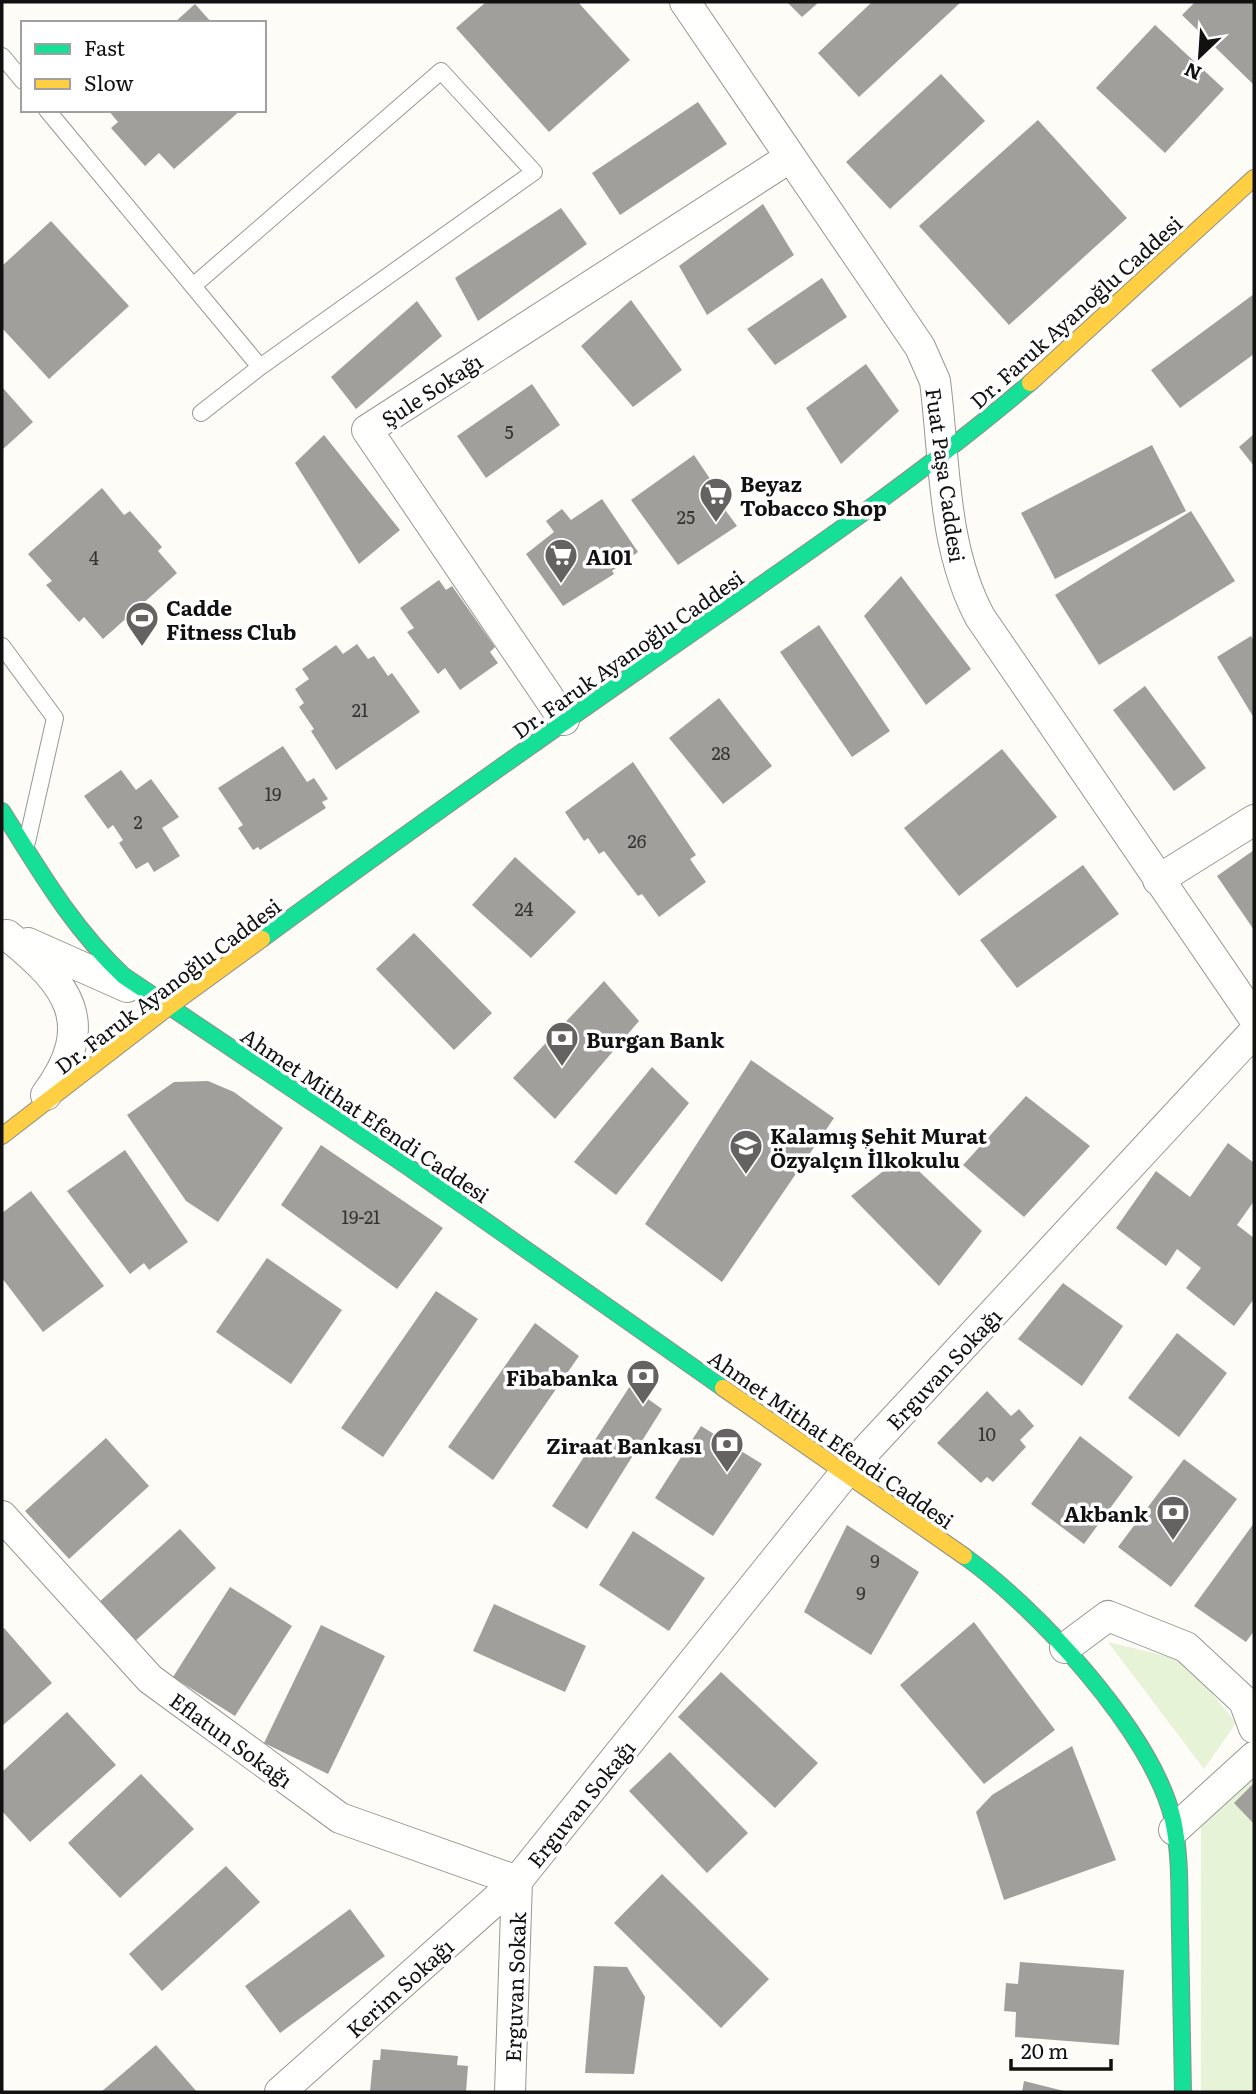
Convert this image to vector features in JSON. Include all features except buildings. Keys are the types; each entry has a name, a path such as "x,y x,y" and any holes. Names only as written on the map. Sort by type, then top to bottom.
{"main road":[{"name":"Dr. Faruk Ayanoğlu Caddesi","path":"2,1136 170,1006 564,720 804,555 943,455 1034,379 1254,178"},
{"name":"Ahmet Mithat Efendi Caddesi","path":"2,811 75,922 103,957 124,976 407,1166 998,1582 1035,1615 1106,1699 1146,1757 1167,1800 1174,1830 1178,1881 1183,2092"}],"street":[{"name":"Fuat Paşa Caddesi","path":"685,2 925,356 935,381 956,556 972,603 1254,1018"},
{"name":"Şule Sokağı","path":"564,720 367,430 789,158"},
{"path":"1158,880 1254,820"},
{"path":"4,934 170,1006"},
{"path":"4,934 40,964 58,984 69,1005 73,1027 73,1045 67,1062 28,1117"},
{"name":"Erguvan Sokağı","path":"517,1881 845,1474 1254,1032"},
{"name":"Eflatun Sokağı","path":"2,1516 150,1679 340,1818 517,1881"},
{"path":"1065,1648 1108,1616 1186,1647 1244,1701 1254,1728"},
{"path":"1174,1830 1254,1757"},
{"name":"Kerim Sokağı","path":"281,2092 517,1881"},
{"name":"Erguvan Sokak","path":"510,2092 517,1881"}],"lane":[{"path":"2,56 21,79"},
{"path":"193,286 441,71 534,172 201,412"},
{"path":"49,112 260,367"},
{"path":"2,646 55,718 26,848"}],"green space":[{"path":"1108,1642 1186,1661 1236,1723 1204,1769"},
{"path":"1254,1767 1254,2092 1201,2092 1201,1802"}],"traffic: fast":[{"path":"262,939 841,528 937,458 1030,383"},
{"path":"2,811 73,919 124,976 407,1166 723,1388"},
{"path":"964,1556 1024,1607 1088,1674 1142,1749 1161,1786 1176,1834 1183,2092"}],"traffic: slow":[{"path":"1030,383 1254,178"},
{"path":"2,1136 170,1006 262,939"},
{"path":"723,1388 964,1556"}],"place":[{"name":"Beyaz Tobacco Shop","path":"716,524"},
{"name":"A101","path":"561,585"},
{"name":"Cadde Fitness Club","path":"142,648"},
{"name":"Burgan Bank","path":"562,1068"},
{"name":"Kalamış Şehit Murat Özyalçın İlkokulu","path":"746,1176"},
{"name":"Fibabanka","path":"643,1406"},
{"name":"Ziraat Bankası","path":"727,1474"},
{"name":"Akbank","path":"1173,1542"}]}
